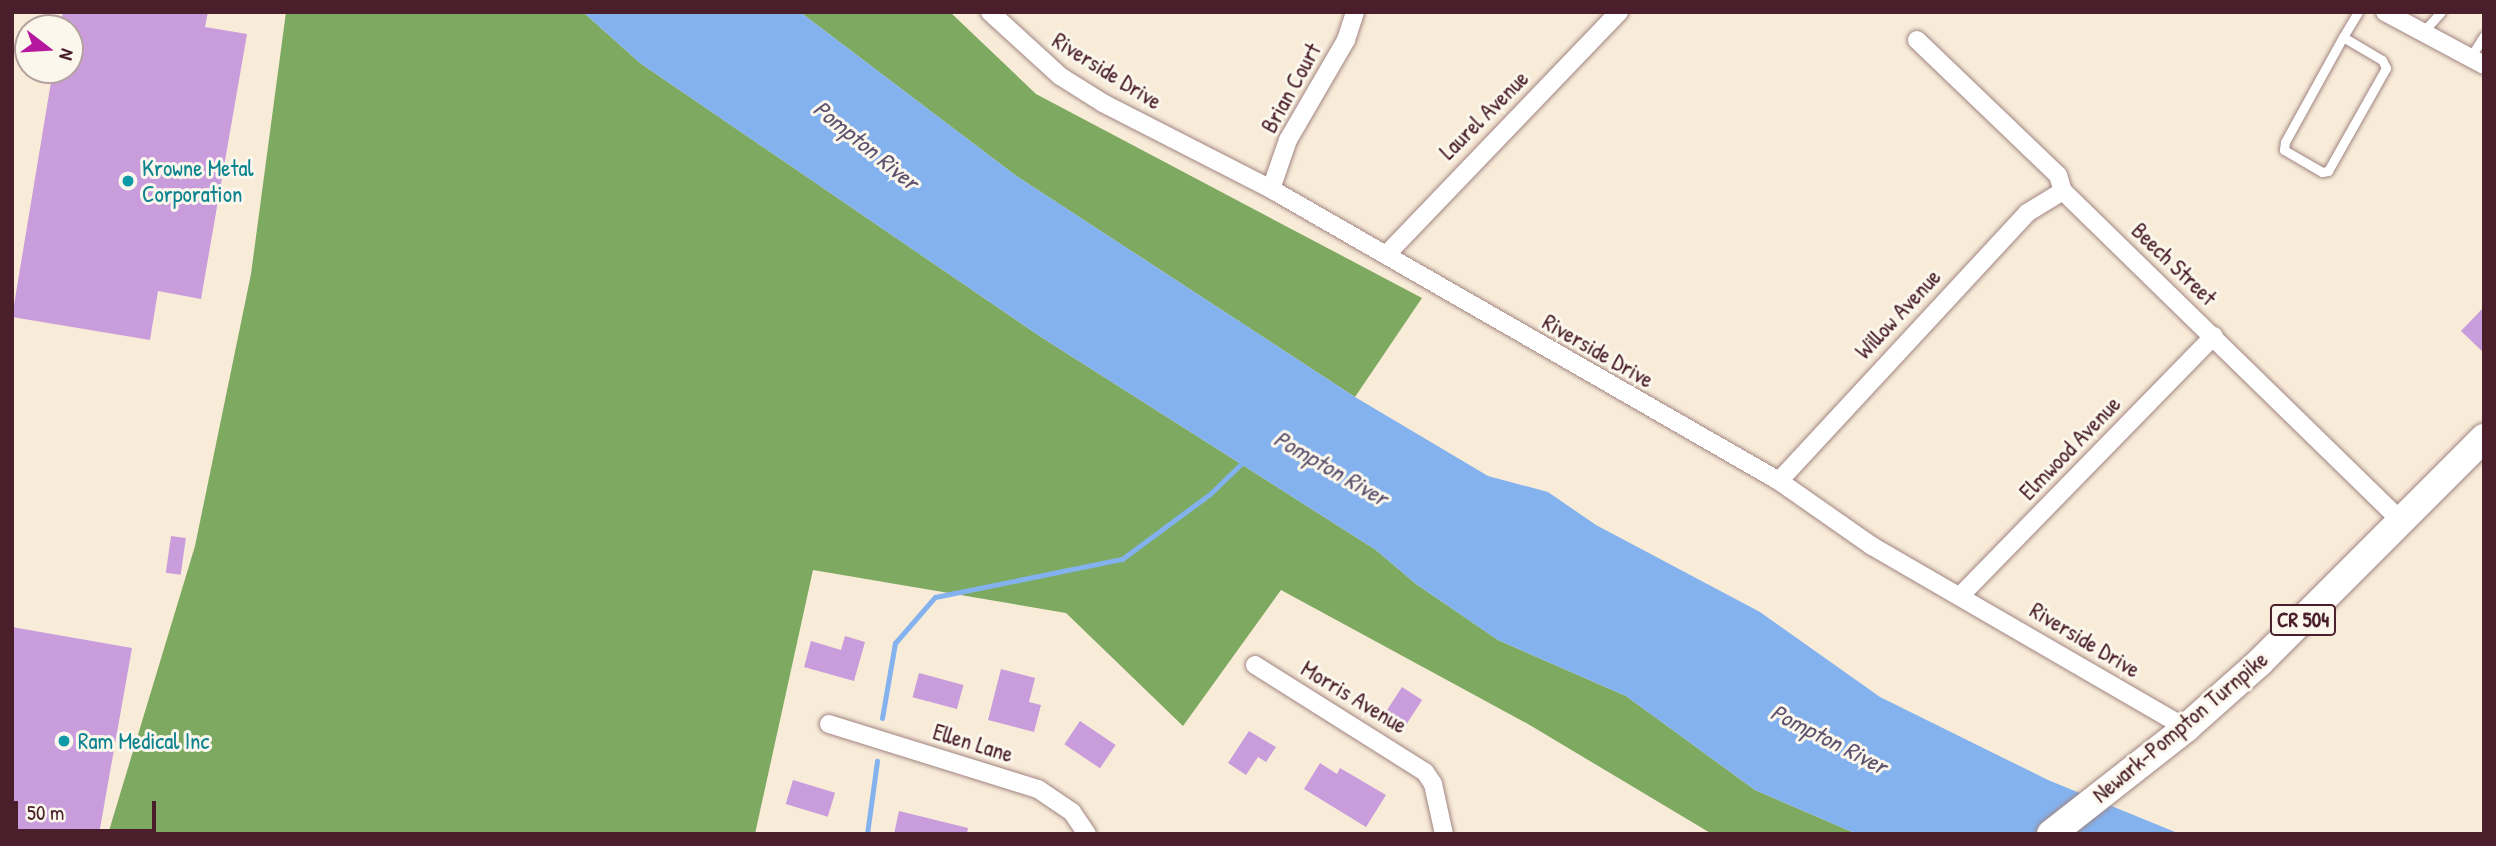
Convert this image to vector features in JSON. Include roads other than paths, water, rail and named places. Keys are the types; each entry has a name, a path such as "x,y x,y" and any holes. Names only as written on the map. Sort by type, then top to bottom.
{"main road":[{"name":"Newark-Pompton Turnpike","path":"2051,834 2186,728 2260,662 2484,438"}],"street":[{"name":"Riverside Drive","path":"990,12 1060,76 1103,103 1272,189 1779,481 1872,546 1961,595 2186,728"},
{"name":"Brian Court","path":"1272,189 1288,140 1346,40 1355,12"},
{"name":"Laurel Avenue","path":"1386,255 1619,12"},
{"path":"2385,12 2477,62"},
{"name":"Beech Street","path":"1917,40 2058,175 2063,191 2401,521"},
{"name":"Willow Avenue","path":"1779,481 2018,223 2063,191"},
{"name":"Elmwood Avenue","path":"1961,595 2214,336"},
{"name":"Morris Avenue","path":"1255,665 1425,772 1433,784 1444,834"},
{"name":"Ellen Lane","path":"829,724 1038,789 1072,812 1087,834"}],"lane":[{"path":"2343,37 2382,60 2386,68 2328,171 2322,172 2284,150 2285,142 2343,37 2358,12"},
{"path":"2422,33 2441,12"},
{"path":"2477,62 2484,36"}],"water":[{"name":"Pompton River","path":"583,12 800,12 1015,175 1355,397 1488,476 1548,492 1596,525 1760,612 1880,697 2048,780 2180,834 1857,834 1755,790 1626,696 1498,640 1416,584 1376,550 1041,337 640,63"}],"waterway":[{"path":"882,718 895,643 935,597 1122,559 1210,494 1241,464"},
{"path":"867,834 877,761"}],"place":[{"name":"Krowne Metal Corporation","path":"128,181"},
{"name":"Ram Medical Inc","path":"64,741"}]}
